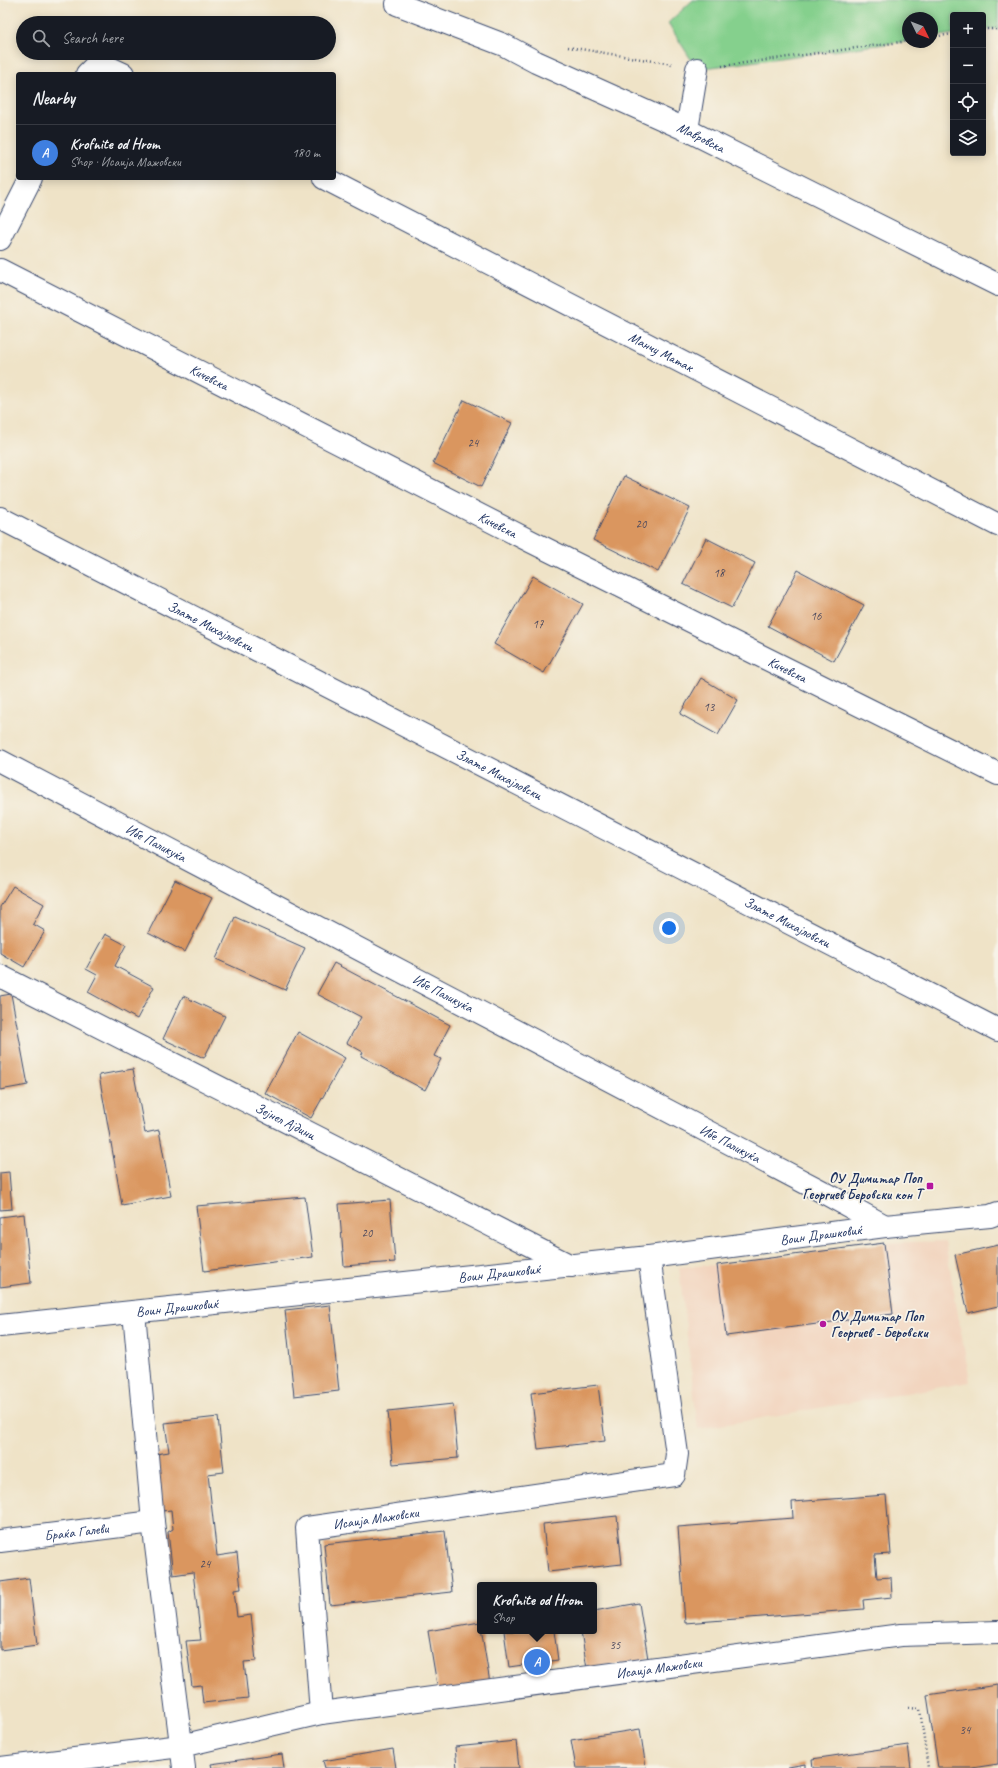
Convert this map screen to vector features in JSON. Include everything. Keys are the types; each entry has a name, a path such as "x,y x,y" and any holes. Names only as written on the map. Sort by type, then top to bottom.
{"street":[{"name":"Мавровска","path":"397,4 504,45 536,62 687,130 998,285"},
{"path":"89,72 95,66 110,68 119,72"},
{"path":"687,130 697,69"},
{"path":"0,239 30,180"},
{"name":"Манчу Матак","path":"328,180 998,525"},
{"name":"Кичевска","path":"0,270 532,542 998,774"},
{"name":"Злате Михајловски","path":"0,518 998,1030"},
{"name":"Ибе Паликуќа","path":"0,761 809,1184 885,1226"},
{"name":"Зејнел Ајдини","path":"0,976 570,1266"},
{"name":"Воин Драшковиќ","path":"0,1326 570,1266 885,1226 990,1216 998,1213"},
{"name":"Исаија Мажовски","path":"321,1713 308,1528 674,1475 677,1454 649,1257"},
{"path":"134,1312 153,1522 184,1768"},
{"name":"Браќа Галеви","path":"0,1541 153,1522"},
{"name":"Исаија Мажовски","path":"1,1768 181,1746 321,1713 901,1635 998,1632"}],"path":[{"path":"986,30 998,29"},
{"path":"938,36 950,34"},
{"path":"563,46 697,69 902,42"},
{"path":"909,1708 920,1709 928,1768"}],"shaded area":[{"name":"ОУ Димитар Поп Георгиев - Беровски","path":"945,1241 970,1382 698,1429 679,1267 717,1265 884,1243"}],"green space":[{"path":"693,0 998,0 998,29 986,29 986,12 950,12 950,34 938,36 938,12 902,12 902,42 697,69 668,23"}],"building":[{"path":"464,400 512,423 481,487 433,463"},
{"path":"624,476 690,508 658,572 593,540"},
{"path":"706,538 755,563 732,608 683,584"},
{"path":"798,570 864,605 834,661 768,626"},
{"path":"533,576 583,604 544,673 494,644"},
{"path":"701,678 738,700 718,735 680,714"},
{"path":"175,880 212,898 185,952 148,933"},
{"path":"13,886 44,904 33,924 45,931 24,967 0,953 0,907"},
{"path":"235,917 305,948 285,990 216,959"},
{"path":"105,934 126,945 115,966 154,987 137,1019 88,992 97,975 86,969"},
{"path":"334,963 450,1025 434,1056 441,1059 425,1090 361,1056 363,1052 347,1043 361,1017 317,994"},
{"path":"11,994 28,1085 0,1090 0,996"},
{"path":"183,996 225,1016 204,1058 163,1039"},
{"path":"298,1032 345,1058 311,1118 265,1093"},
{"path":"133,1069 145,1133 159,1130 171,1196 122,1205 99,1075"},
{"path":"9,1172 12,1209 0,1210 0,1173"},
{"path":"305,1197 313,1257 204,1271 196,1206"},
{"path":"390,1200 395,1262 344,1266 339,1204"},
{"path":"24,1214 31,1283 0,1287 0,1217"},
{"path":"884,1243 893,1314 726,1336 717,1265"},
{"path":"998,1245 998,1306 968,1313 955,1255"},
{"path":"330,1305 339,1391 294,1396 285,1310"},
{"path":"598,1385 605,1441 538,1449 531,1393"},
{"path":"453,1404 458,1458 393,1464 388,1411"},
{"path":"218,1417 224,1472 208,1474 217,1556 237,1553 241,1589 234,1590 237,1617 251,1615 256,1661 244,1662 248,1698 203,1703 201,1685 192,1686 186,1641 201,1640 193,1572 173,1575 168,1532 173,1529 171,1510 162,1511 156,1454 169,1452 165,1423"},
{"path":"886,1495 891,1554 875,1555 877,1578 891,1577 892,1597 863,1600 864,1609 685,1623 678,1527 793,1518 792,1502"},
{"path":"617,1516 622,1564 548,1572 543,1524"},
{"path":"445,1531 452,1592 330,1605 324,1544"},
{"path":"29,1578 37,1645 0,1650 0,1582"},
{"path":"639,1603 648,1659 587,1669 581,1634 597,1634 597,1610"},
{"path":"477,1623 477,1634 482,1634 490,1683 438,1691 428,1631"},
{"path":"504,1634 554,1634 558,1660 509,1667"},
{"path":"998,1685 998,1764 972,1768 938,1768 927,1695"},
{"path":"640,1729 646,1768 576,1768 571,1740"},
{"path":"516,1741 519,1768 457,1768 455,1747"},
{"path":"908,1745 911,1768 813,1768 812,1759"},
{"path":"393,1749 396,1768 325,1768 323,1761"},
{"path":"282,1754 284,1768 212,1768 211,1764"},
{"path":"805,1764 805,1768 788,1768 788,1767"}],"place":[{"name":"ОУ Димитар Поп Георгиев Беровски кон Т","path":"930,1186"},
{"name":"ОУ Димитар Поп Георгиев - Беровски","path":"823,1324"},
{"name":"Krofnite od Hrom","path":"537,1662"}]}
